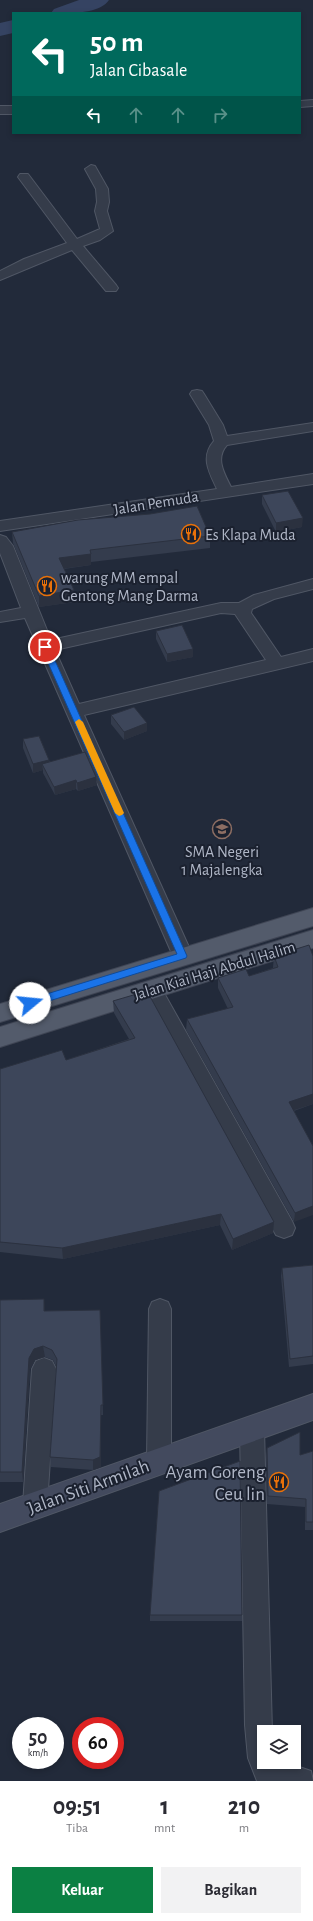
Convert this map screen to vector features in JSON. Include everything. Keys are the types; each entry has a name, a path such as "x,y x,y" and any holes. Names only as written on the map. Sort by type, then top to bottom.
{"main road":[{"name":"Jalan Kiai Haji Abdul Halim","path":"0,1013 313,917"},
{"name":"Jalan Kiai Haji Abdul Halim","path":"0,1037 313,939"},
{"name":"Jalan Siti Armilah","path":"0,1518 159,1460 313,1407"}],"street":[{"path":"301,104 313,104"},
{"path":"0,110 12,110"},
{"path":"0,276 28,262 107,231 101,211 103,202 102,189 91,169"},
{"path":"24,176 74,244 111,288"},
{"path":"197,394 216,425 222,441"},
{"path":"226,492 214,464 212,455 215,446 222,441 313,428"},
{"name":"Jalan Pemuda","path":"0,526 313,479"},
{"path":"0,540 5,546 45,647 75,711 182,956"},
{"path":"45,647 221,608 243,609 256,600 313,584"},
{"path":"243,609 243,613 278,664"},
{"path":"0,617 32,611"},
{"path":"75,711 313,655"},
{"path":"152,990 284,1228"},
{"path":"159,1460 160,1309"},
{"path":"35,1505 44,1369"},
{"path":"252,1429 256,1624 260,1743 263,1766 269,1773 275,1776 300,1781"}],"building":[{"path":"288,491 303,518 276,523 262,495"},
{"path":"197,506 210,536 90,550 91,554 59,558 74,590 39,596 12,532 78,520 150,514"},
{"path":"182,625 193,649 167,654 156,631"},
{"path":"134,707 147,723 124,732 111,715"},
{"path":"39,736 49,760 33,764 23,739"},
{"path":"85,752 96,777 77,783 76,780 54,787 42,764"},
{"path":"309,945 313,956 313,1094 289,1102 313,1146 313,1206 295,1213 187,1019 233,1007 218,978 246,969 249,976 278,967 274,956"},
{"path":"147,991 274,1222 233,1239 221,1214 62,1248 0,1242 0,1069 62,1050 66,1060 135,1038 113,1001"},
{"path":"313,1265 313,1356 290,1359 282,1268"},
{"path":"44,1299 44,1311 100,1310 103,1405 101,1405 100,1457 93,1460 50,1457 57,1359 52,1350 43,1346 34,1349 29,1358 22,1472 0,1472 0,1300"},
{"name":"Ayam Goreng Ceu lin","path":"300,1432 300,1455 313,1451 313,1522 306,1522 306,1499 268,1496 267,1448"},
{"path":"240,1461 242,1615 150,1615 159,1491"}],"waterway":[{"path":"64,12 99,0"},
{"path":"0,30 12,26"}],"slow traffic":[{"path":"79,722 119,813"}],"place":[{"name":"Es Klapa Muda","path":"191,534"},
{"name":"warung MM empal Gentong Mang Darma","path":"47,586"},
{"name":"SMA Negeri 1 Majalengka","path":"222,829"},
{"name":"Ayam Goreng Ceu lin","path":"279,1482"}],"route":[{"path":"30,1003 182,956 75,711 45,647"}]}
